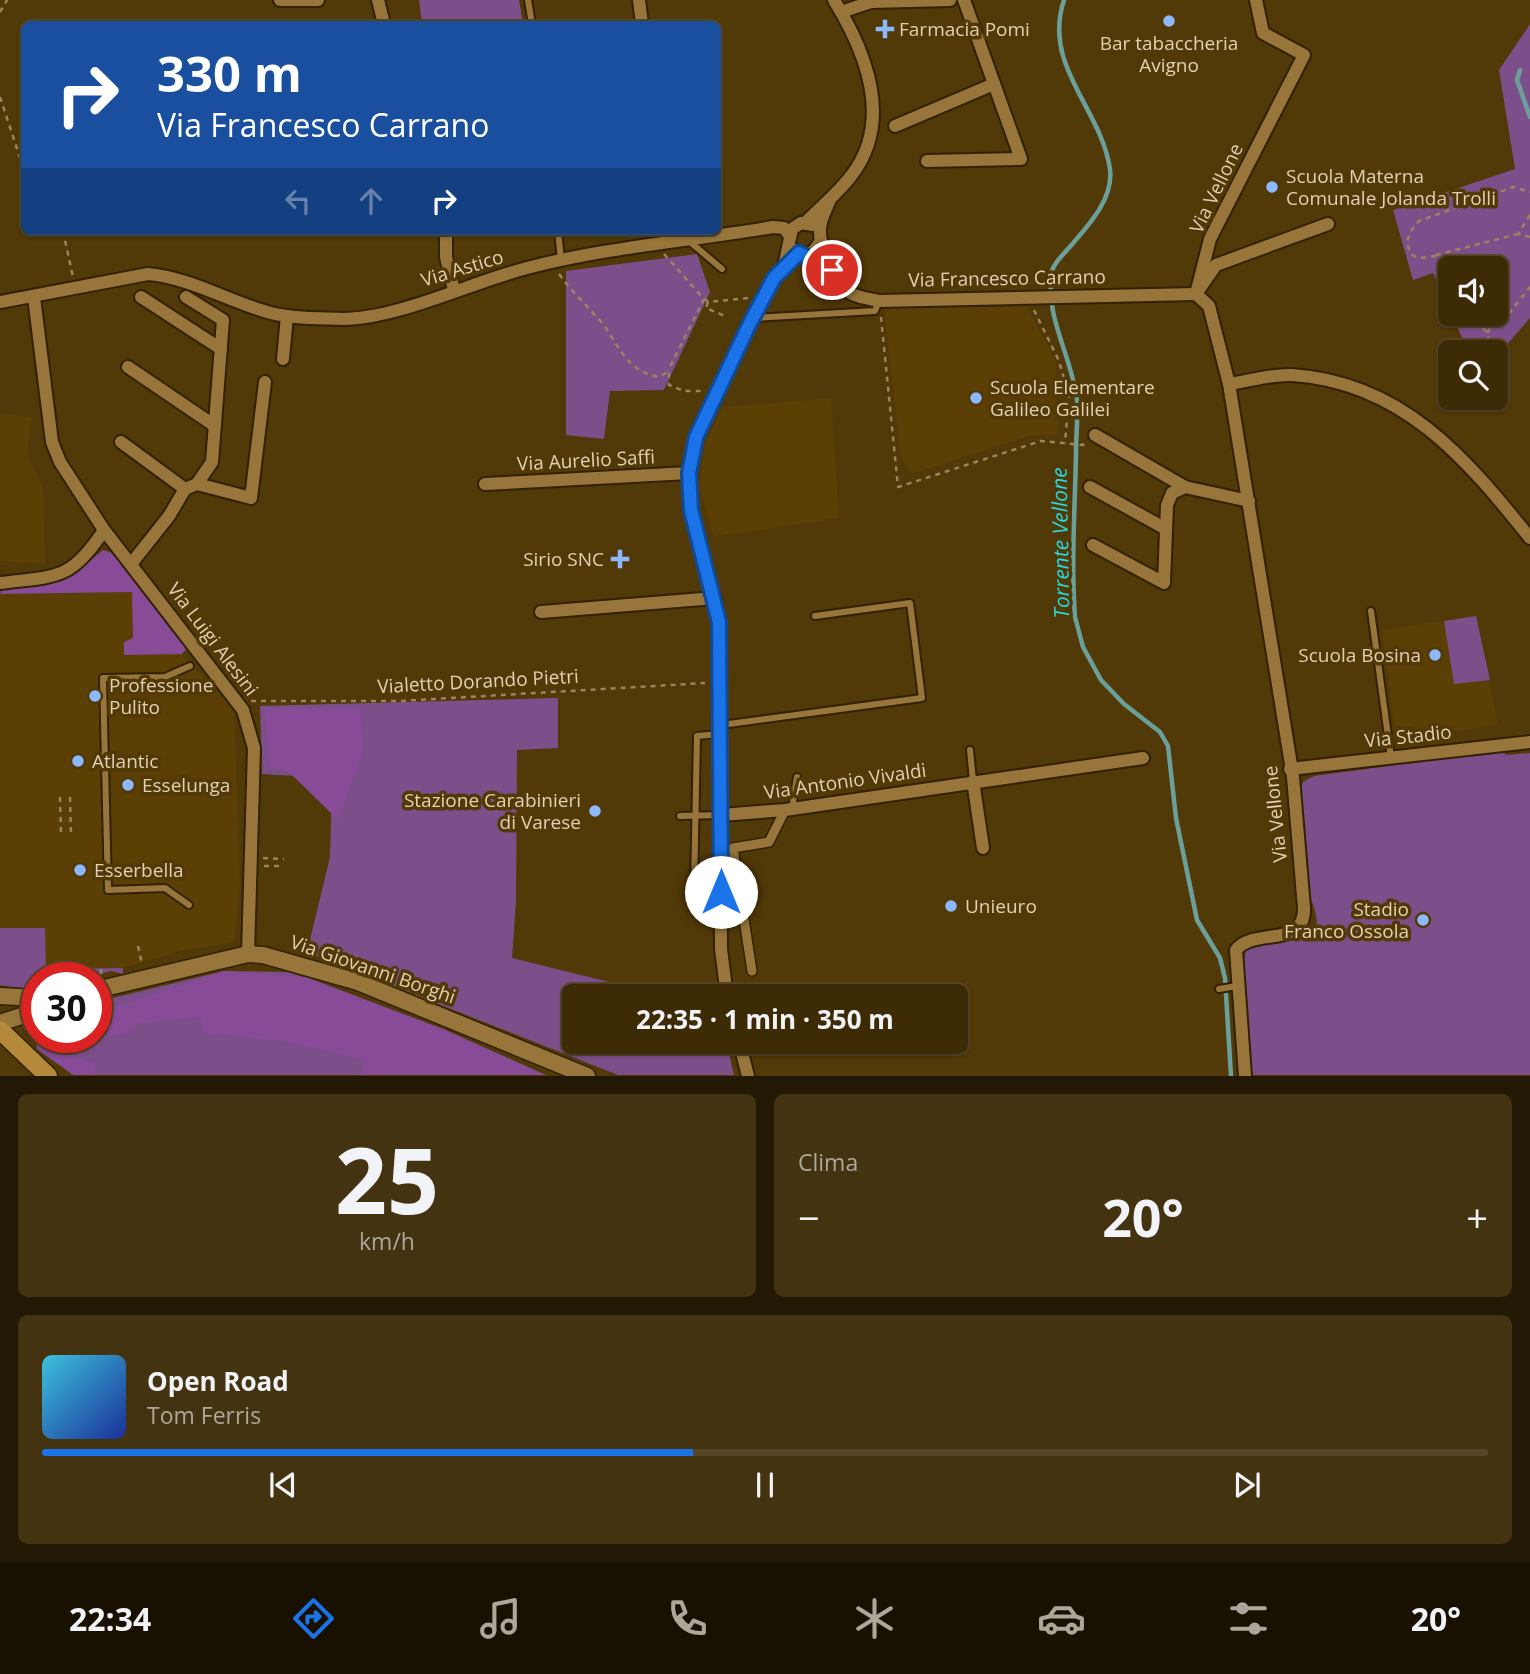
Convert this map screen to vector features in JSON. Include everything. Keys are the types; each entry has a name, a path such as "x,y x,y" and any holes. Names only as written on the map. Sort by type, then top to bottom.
{"main road":[{"name":"Via Giovanni Borghi","path":"112,986 248,954 289,960 358,982 587,1076"},
{"path":"0,996 21,997"},
{"path":"5,1024 15,1047 48,1076"}],"street":[{"path":"280,0 318,0"},
{"path":"379,0 383,21"},
{"path":"639,0 642,21"},
{"path":"724,984 721,963 721,682 715,598 691,510 689,473 696,437 753,318 784,266 789,239 803,222 830,199 859,163 873,112 869,72 834,0"},
{"path":"841,12 871,2 950,0"},
{"path":"927,161 1021,159 964,0"},
{"name":"Via Vellone","path":"1245,1076 1234,957 1241,943 1292,933 1304,918 1290,769 1229,384 1209,306 1196,294 1210,239 1304,55 1263,33 1256,0"},
{"path":"895,126 994,84"},
{"path":"784,266 803,254 816,250 830,199"},
{"path":"803,222 820,236"},
{"name":"Via Astico","path":"0,302 127,277 170,276 266,312 287,316 363,317 390,312 454,290 556,262 658,246 671,237 689,241 773,227 779,223 803,222"},
{"path":"1196,294 1216,265 1328,224"},
{"path":"773,227 783,228 803,254"},
{"path":"446,235 446,257 454,290"},
{"name":"Via Francesco Carrano","path":"820,236 832,270"},
{"name":"Via Francesco Carrano","path":"803,254 832,270 852,293 879,301 1196,294"},
{"name":"Via Luigi Alesini","path":"34,297 52,442 60,462 104,530 243,710 254,748 248,954"},
{"path":"141,297 221,349"},
{"path":"131,564 212,462 223,320 186,297"},
{"path":"283,359 287,316"},
{"path":"128,367 215,426"},
{"path":"1229,384 1290,375 1364,390 1432,429 1479,473 1530,538"},
{"path":"121,442 191,487 251,498 265,382"},
{"path":"1095,435 1185,487 1249,501"},
{"name":"Via Aurelio Saffi","path":"485,484 689,473"},
{"path":"1090,487 1166,529"},
{"path":"1093,545 1164,583 1167,505 1172,493 1185,487"},
{"path":"0,583 70,571 104,530"},
{"path":"541,611 715,598"},
{"name":"Via Stadio","path":"1290,769 1530,742"},
{"name":"Via Antonio Vivaldi","path":"721,815 789,810 1143,758"},
{"path":"973,781 983,848"},
{"path":"752,971 733,848 769,842 789,810"},
{"path":"721,910 743,908"},
{"path":"742,1054 748,1075"}],"lane":[{"path":"528,0 532,21"},
{"path":"556,262 558,235"},
{"path":"689,241 722,270"},
{"path":"753,318 875,311 879,301"},
{"path":"721,892 694,889 697,736 922,698 910,603 815,617"},
{"path":"1371,611 1391,758"},
{"path":"189,905 165,888 108,890 103,678 165,677 190,666"},
{"path":"970,750 973,781"},
{"path":"789,810 797,777"},
{"path":"680,816 721,815"},
{"path":"1219,989 1237,986"}],"path":[{"path":"0,12 7,0"},
{"path":"0,97 21,161"},
{"path":"1530,192 1513,187 1419,221 1408,232 1408,250 1418,258 1518,234 1530,237"},
{"path":"1518,234 1530,215"},
{"path":"65,235 75,288"},
{"path":"658,246 708,302 764,297"},
{"path":"556,262 579,301 595,315 631,366 648,376 659,377 668,371 704,299"},
{"path":"1487,333 1497,320 1507,316 1530,287"},
{"path":"1035,297 1059,361 1069,397 1065,443"},
{"path":"879,301 898,486 1041,441 1083,444"},
{"path":"708,302 706,308 725,316"},
{"path":"1481,326 1489,340"},
{"path":"668,371 669,385 674,390 717,389"},
{"name":"Vialetto Dorando Pietri","path":"237,701 400,701 721,682"},
{"path":"60,797 61,836"},
{"path":"70,797 71,836"},
{"path":"275,859 284,859"},
{"path":"264,866 284,866"},
{"path":"138,946 145,978"}],"shaded area":[{"path":"419,0 519,0 522,21 422,21"},
{"path":"1530,24 1530,318 1508,343 1508,340 1463,340 1457,326 1508,326 1508,256 1438,256 1438,284 1433,273 1413,280 1393,210 1515,169 1499,70"},
{"path":"697,254 710,292 664,390 610,391 604,439 566,435 566,271"},
{"name":"Scuola Elementare Galileo Galilei","path":"1027,307 1056,361 1058,434 1030,436 911,474 901,458 884,308"},
{"path":"831,398 839,518 714,537 699,484 705,443 723,407"},
{"path":"0,414 32,417 27,454 43,487 45,564 0,561"},
{"path":"103,550 112,553 188,647 182,654 124,655 124,642 133,638 132,592 0,594 2,588 46,584 67,577"},
{"path":"133,592 185,658 234,710 240,883 234,942 177,952 123,968 112,968 112,962 45,962 44,928 0,928 0,594"},
{"name":"Scuola Bosina","path":"1476,616 1498,725 1396,739 1382,630"},
{"path":"1476,616 1490,680 1454,684 1444,621"},
{"path":"558,698 558,748 517,750 516,901 512,958 617,984 562,984 562,1053 307,952 330,857 332,778 262,774 260,706"},
{"path":"360,707 363,751 338,820 290,773 269,765 265,709"},
{"name":"Stadio Franco Ossola","path":"1502,751 1506,755 1530,753 1530,1075 1252,1075 1242,968 1246,951 1254,945 1315,937 1317,927 1310,898 1300,792 1303,782 1314,776"},
{"path":"0,928 45,928 46,962 21,962 21,988 0,985"},
{"path":"112,968 123,968 123,974 112,971"},
{"path":"224,971 289,972 443,1029 546,1075 73,1075 43,1053 112,1053 112,998"},
{"path":"224,971 306,977 443,1029 545,1075 360,1075 365,1060 283,1041 204,1033 201,1017 134,1024 126,1033 112,1036 112,1009"},
{"path":"43,1053 93,1062 96,1075 74,1075"},
{"path":"565,1054 729,1054 734,1075 618,1075"}],"waterway":[{"name":"Torrente Vellone","path":"1064,0 1059,24 1061,46 1075,86 1105,147 1110,169 1108,192 1097,213 1052,271 1055,320 1077,400 1073,556 1075,617 1083,647 1101,680 1124,704 1160,732 1168,746 1176,818 1197,920 1220,958 1225,978 1231,1076"},
{"path":"1520,70 1517,80 1530,117"}],"place":[{"name":"Bar tabaccheria Avigno","path":"1169,21"},
{"name":"Farmacia Pomi","path":"885,29"},
{"name":"Scuola Materna Comunale Jolanda Trolli","path":"1272,187"},
{"name":"Scuola Elementare Galileo Galilei","path":"976,398"},
{"name":"Sirio SNC","path":"620,559"},
{"name":"Scuola Bosina","path":"1435,655"},
{"name":"Professione Pulito","path":"95,696"},
{"name":"Atlantic","path":"78,761"},
{"name":"Esselunga","path":"128,785"},
{"name":"Stazione Carabinieri di Varese","path":"595,811"},
{"name":"Esserbella","path":"80,870"},
{"name":"Unieuro","path":"951,906"},
{"name":"Stadio Franco Ossola","path":"1423,920"}],"route":[{"path":"721,892 719,622 691,510 691,455 711,402 774,278 799,253 832,270"}]}
